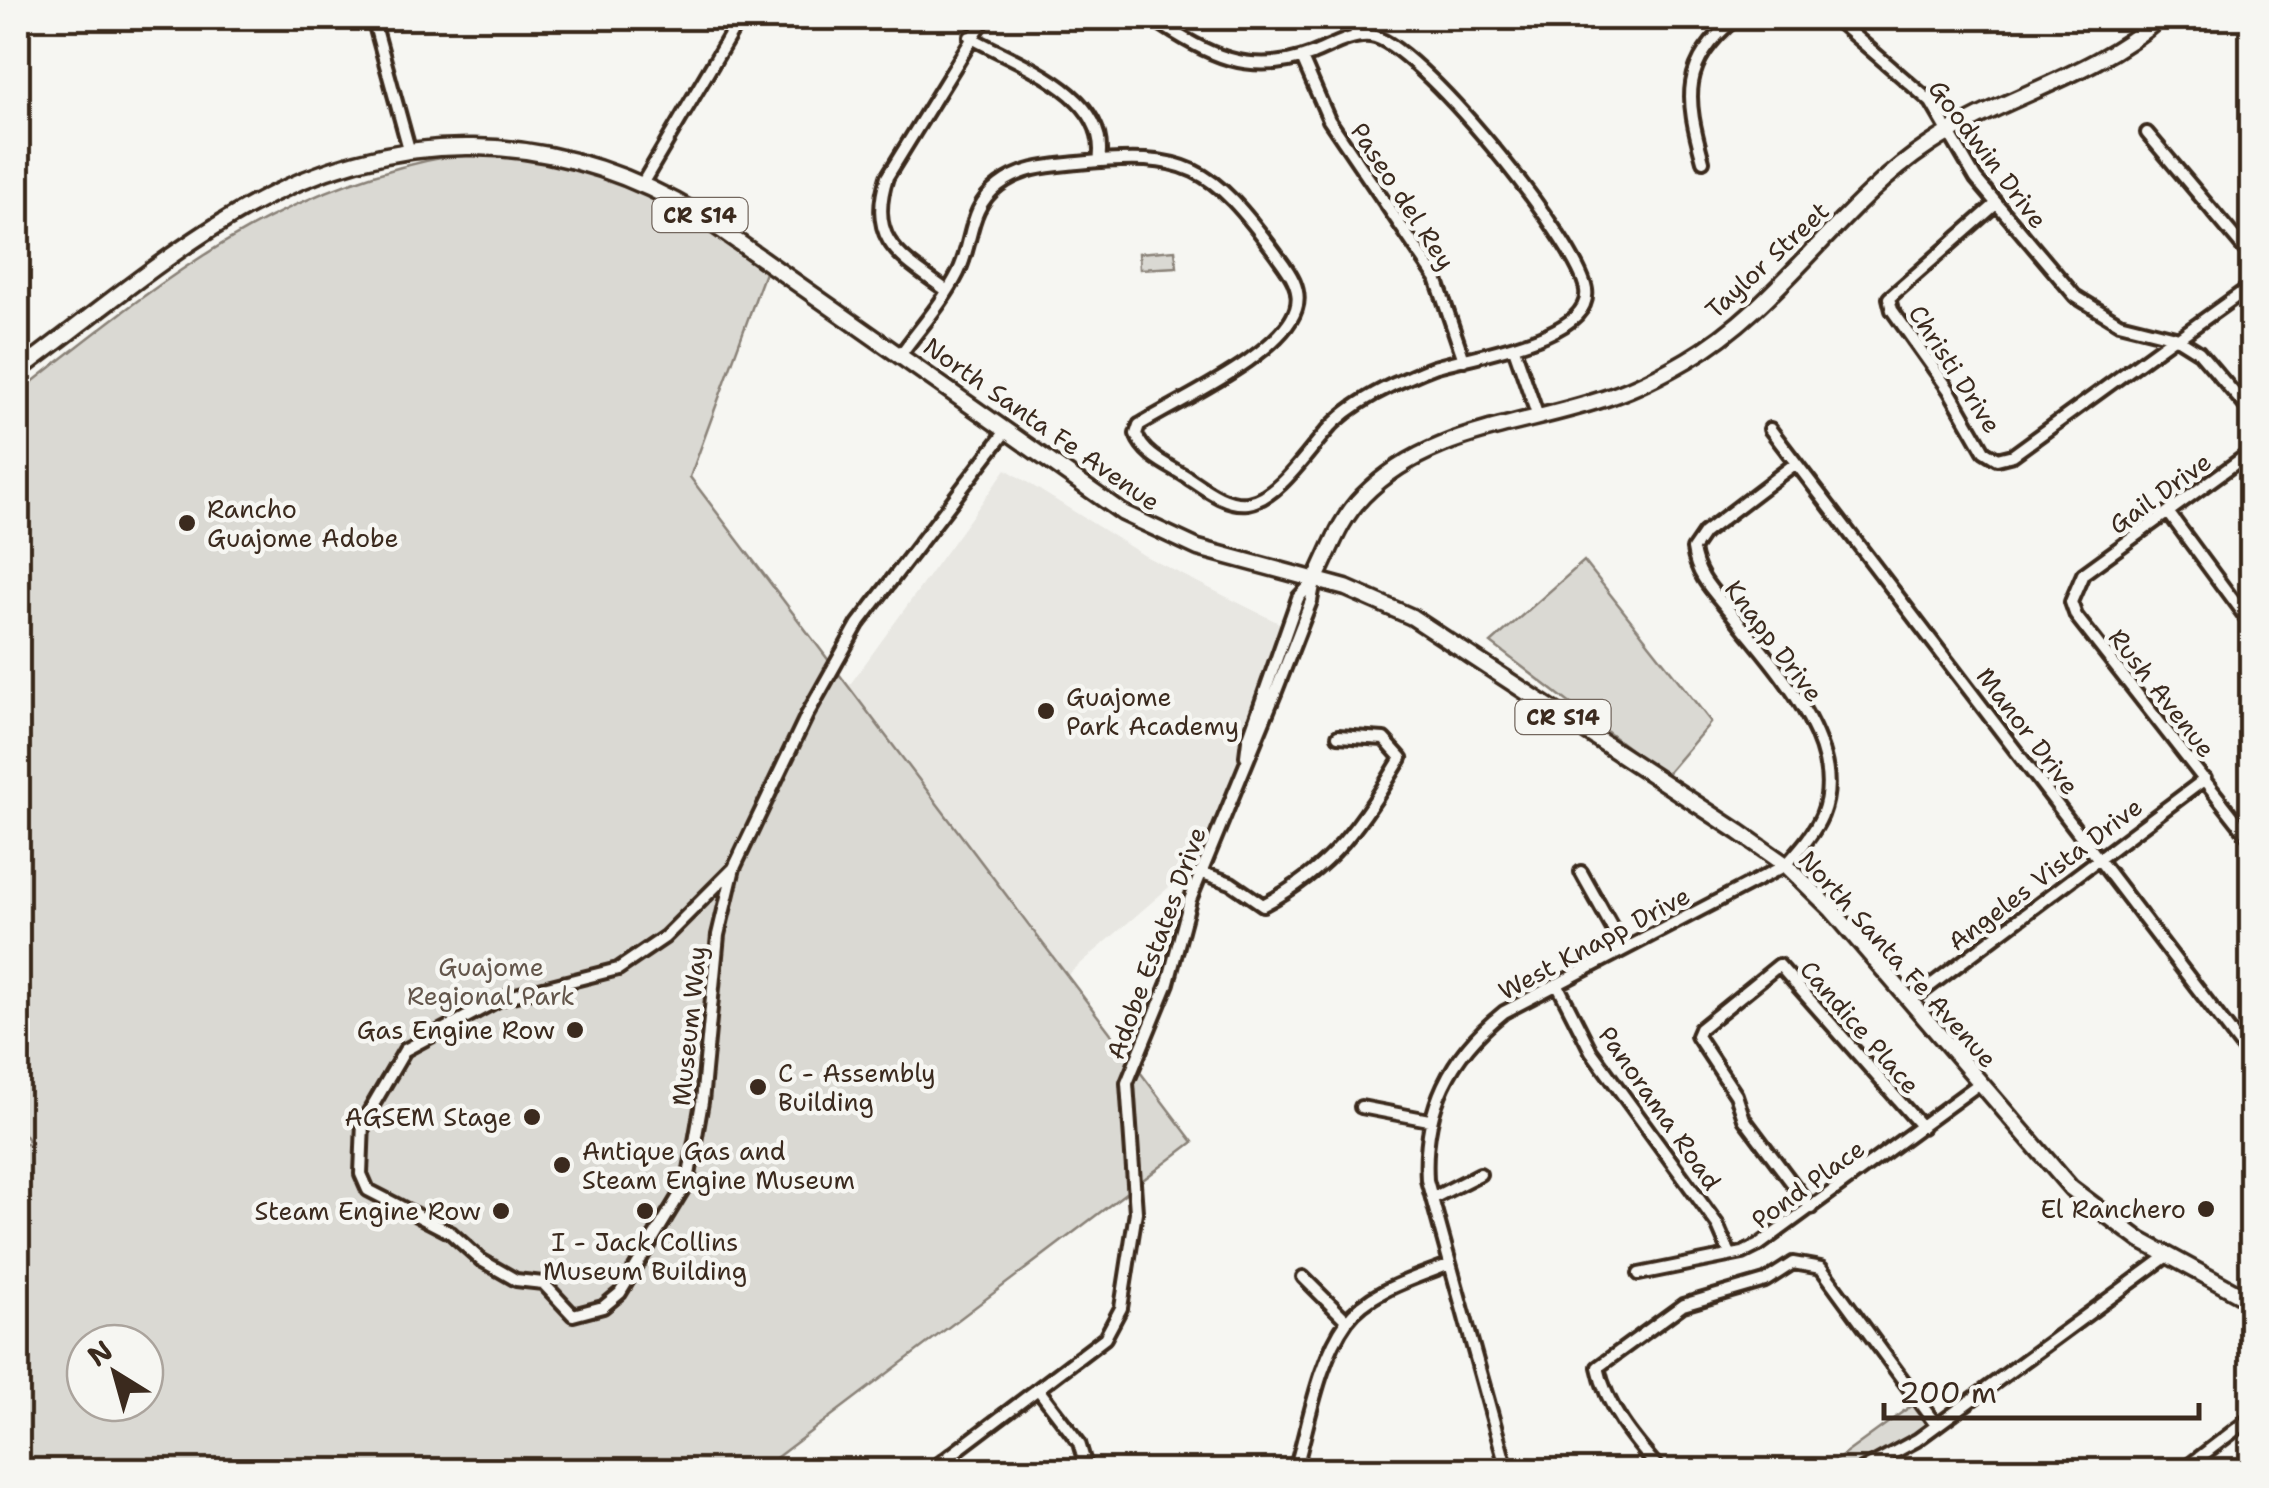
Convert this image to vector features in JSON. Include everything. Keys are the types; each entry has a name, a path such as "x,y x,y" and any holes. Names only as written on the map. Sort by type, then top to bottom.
{"main road":[{"name":"Taylor Street","path":"1314,580 1335,534 1361,498 1390,472 1438,444 1637,386 1708,346 1768,297 1881,181 1950,132 2100,62 2160,18"},
{"name":"North Santa Fe Avenue","path":"18,371 243,209 362,158 439,145 525,150 572,160 642,184 700,215 1123,513 1158,532 1226,558 1346,588 1412,617 1786,865 2071,1188 2167,1256 2252,1302"}],"street":[{"path":"373,18 409,149"},
{"path":"642,184 740,18"},
{"path":"946,290 903,259 886,238 878,204 887,176 970,37 986,18"},
{"path":"902,354 962,264 973,216 998,186 1022,171 1152,157 1184,164 1210,180 1252,222 1293,277 1297,307 1285,328 1206,391 1140,425 1136,434 1145,451 1225,500 1246,503 1269,496 1338,419 1380,391 1464,360 1514,348 1576,318 1587,295 1580,270 1552,220 1409,54 1372,35 1355,37 1283,64 1244,64 1193,46 1152,18"},
{"path":"1355,37 1358,18"},
{"path":"1703,161 1689,109 1692,75 1706,44 1736,18"},
{"name":"Goodwin Drive","path":"1834,18 1931,102 1996,204 2086,304 2119,323 2176,338 2215,366 2252,414"},
{"path":"970,37 1073,96 1090,115 1101,146 1099,161"},
{"name":"Paseo del Rey","path":"1302,58 1329,120 1436,278 1464,360"},
{"path":"2147,133 2252,258"},
{"name":"Christi Drive","path":"1996,204 1889,298 1892,310 1949,390 1984,451 1997,459 2014,455 2176,338"},
{"path":"2176,338 2252,285"},
{"path":"1514,348 1538,417"},
{"name":"Manor Drive","path":"1770,429 2252,1060"},
{"name":"Museum Way","path":"734,868 665,938 618,969 500,999 405,1050 363,1122 361,1174 368,1190 451,1233 481,1260 516,1280 542,1283 572,1314 603,1307 620,1293 688,1181 702,1102 710,986 734,868 845,645 1006,431"},
{"name":"Gail Drive","path":"2092,567 2252,451"},
{"name":"Knapp Drive","path":"1786,865 1822,814 1828,790 1826,764 1789,685 1697,574 1693,549 1704,533 1796,463"},
{"path":"2168,512 2252,626"},
{"name":"Rush Avenue","path":"2092,567 2074,587 2071,602 2076,616 2252,841"},
{"name":"Adobe Estates Drive","path":"932,1470 1105,1338 1121,1308 1136,1212 1127,1084 1168,982 1200,872 1246,762 1248,740 1298,598 1314,580"},
{"path":"1200,872 1231,883 1263,905 1293,889 1334,857 1401,758 1384,739 1338,736"},
{"name":"Angeles Vista Drive","path":"1910,1001 2204,779"},
{"name":"West Knapp Drive","path":"1507,1470 1432,1198 1426,1154 1435,1100 1474,1036 1504,1012 1786,865"},
{"path":"1582,872 1624,949"},
{"name":"Candice Place","path":"1811,1208 1744,1118 1736,1095 1697,1036 1700,1029 1779,965 1922,1127"},
{"name":"Panorama Road","path":"1557,984 1591,1051 1717,1224 1730,1254"},
{"name":"Pond Place","path":"1639,1274 1759,1245 1980,1084"},
{"path":"1361,1107 1429,1120"},
{"path":"1432,1198 1480,1174"},
{"path":"1862,1470 1936,1425 2167,1256"},
{"path":"1660,1470 1626,1430 1602,1387 1598,1368 1683,1305 1765,1281 1793,1263 1822,1268 1936,1425"},
{"path":"1295,1470 1325,1371 1348,1321 1386,1290 1450,1264"},
{"path":"1303,1277 1348,1321"},
{"path":"1038,1389 1078,1443 1087,1470"},
{"path":"2183,1470 2252,1417"}],"shaded area":[{"name":"Guajome Park Academy","path":"1006,469 1145,556 1295,631 1198,862 1055,986 804,748"}],"green space":[{"name":"Guajome Regional Park","path":"456,155 517,156 559,163 653,197 767,267 690,477 1193,1142 760,1470 18,1470 18,1144 31,1144 18,1126 18,393 170,277 274,215 330,190 390,170"},
{"path":"1175,250 1177,267 1140,269 1139,253"},
{"path":"1584,561 1711,722 1665,776 1491,643"},
{"path":"1915,1403 1936,1432 1884,1470 1823,1470"}],"place":[{"name":"Rancho Guajome Adobe","path":"187,523"},
{"name":"Guajome Park Academy","path":"1046,711"},
{"name":"Gas Engine Row","path":"575,1030"},
{"name":"C - Assembly Building","path":"758,1087"},
{"name":"AGSEM Stage","path":"532,1117"},
{"name":"Antique Gas and Steam Engine Museum","path":"562,1165"},
{"name":"El Ranchero","path":"2206,1209"},
{"name":"Steam Engine Row","path":"501,1211"},
{"name":"I - Jack Collins Museum Building","path":"645,1211"}]}
